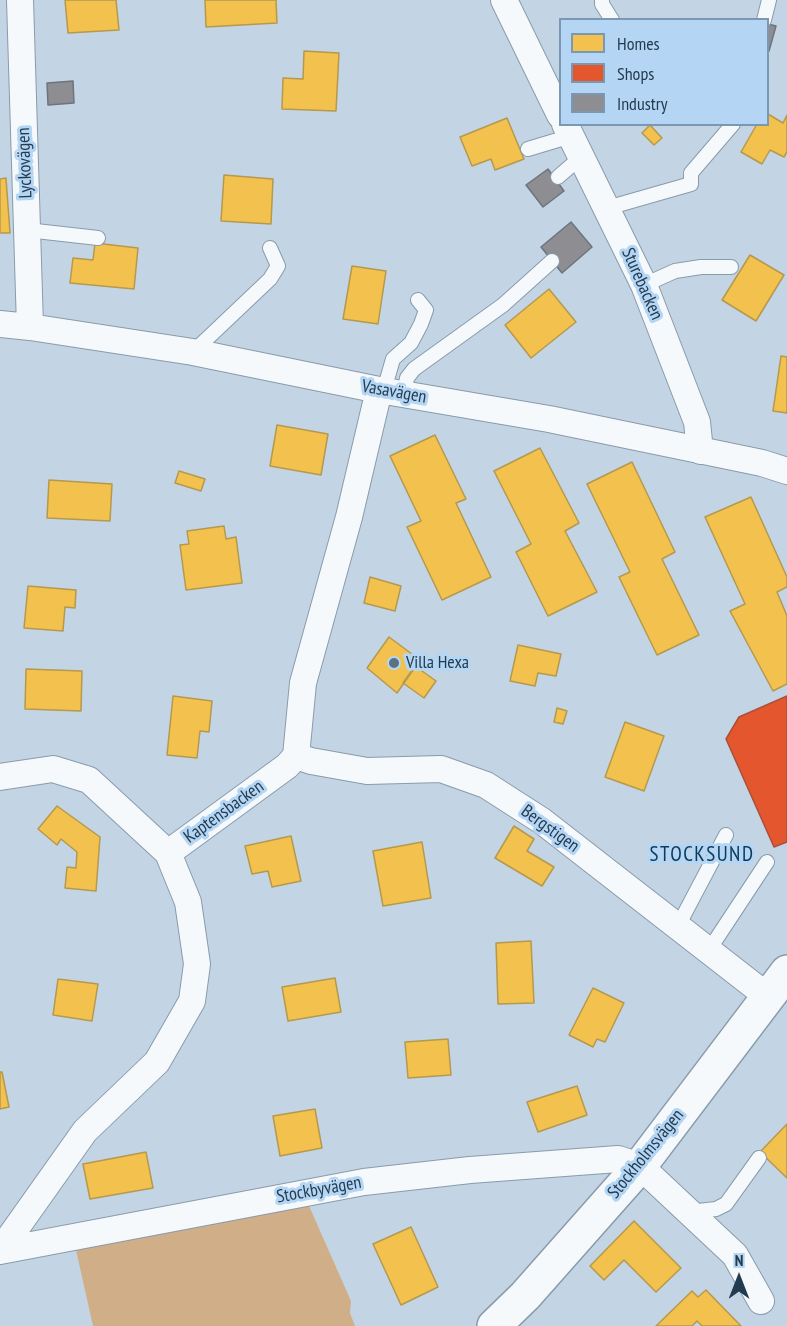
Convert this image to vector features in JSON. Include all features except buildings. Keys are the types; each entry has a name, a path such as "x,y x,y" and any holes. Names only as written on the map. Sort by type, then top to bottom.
{"street":[{"name":"Lyckovägen","path":"20,0 30,327"},
{"name":"Sturebacken","path":"504,0 559,113"},
{"name":"Sturebacken","path":"569,133 644,285 697,422 700,451"},
{"name":"Vasavägen","path":"0,324 193,352 389,391 549,419 762,463 787,471"},
{"path":"296,756 303,683 349,517 389,391"},
{"name":"Kaptensbacken","path":"0,1251 86,1131 157,1062 192,1000 197,964 189,902 168,853 287,766 296,756"},
{"name":"Bergstigen","path":"296,756 367,771 441,769 486,784 542,820 709,950 777,984"},
{"path":"0,777 53,769 89,780 168,853"},
{"name":"Stockholmsvägen","path":"494,1326 525,1296 640,1166 777,984"},
{"name":"Stockbyvägen","path":"0,1251 364,1182 470,1170 618,1160 640,1166"},
{"path":"640,1166 735,1255 761,1301"}],"lane":[{"path":"602,0 611,18"},
{"path":"764,18 769,0"},
{"path":"607,208 691,184 691,173 731,126"},
{"path":"528,149 569,133"},
{"path":"558,177 569,133"},
{"path":"27,230 98,238"},
{"path":"193,352 270,279 278,266 270,248"},
{"path":"389,391 407,378 414,369 503,305 552,261"},
{"path":"644,285 675,271 701,267 731,267"},
{"path":"389,391 393,359 411,343 422,324 426,310 418,300"},
{"path":"676,924 726,835"},
{"path":"709,950 767,862"},
{"path":"689,1212 716,1209 726,1204 759,1158"}],"shaded area":[{"path":"306,1199 351,1301 350,1313 355,1326 93,1326 76,1250"}],"place":[{"name":"Villa Hexa","path":"394,663"}],"district":[{"name":"STOCKSUND","path":"702,855"}]}
